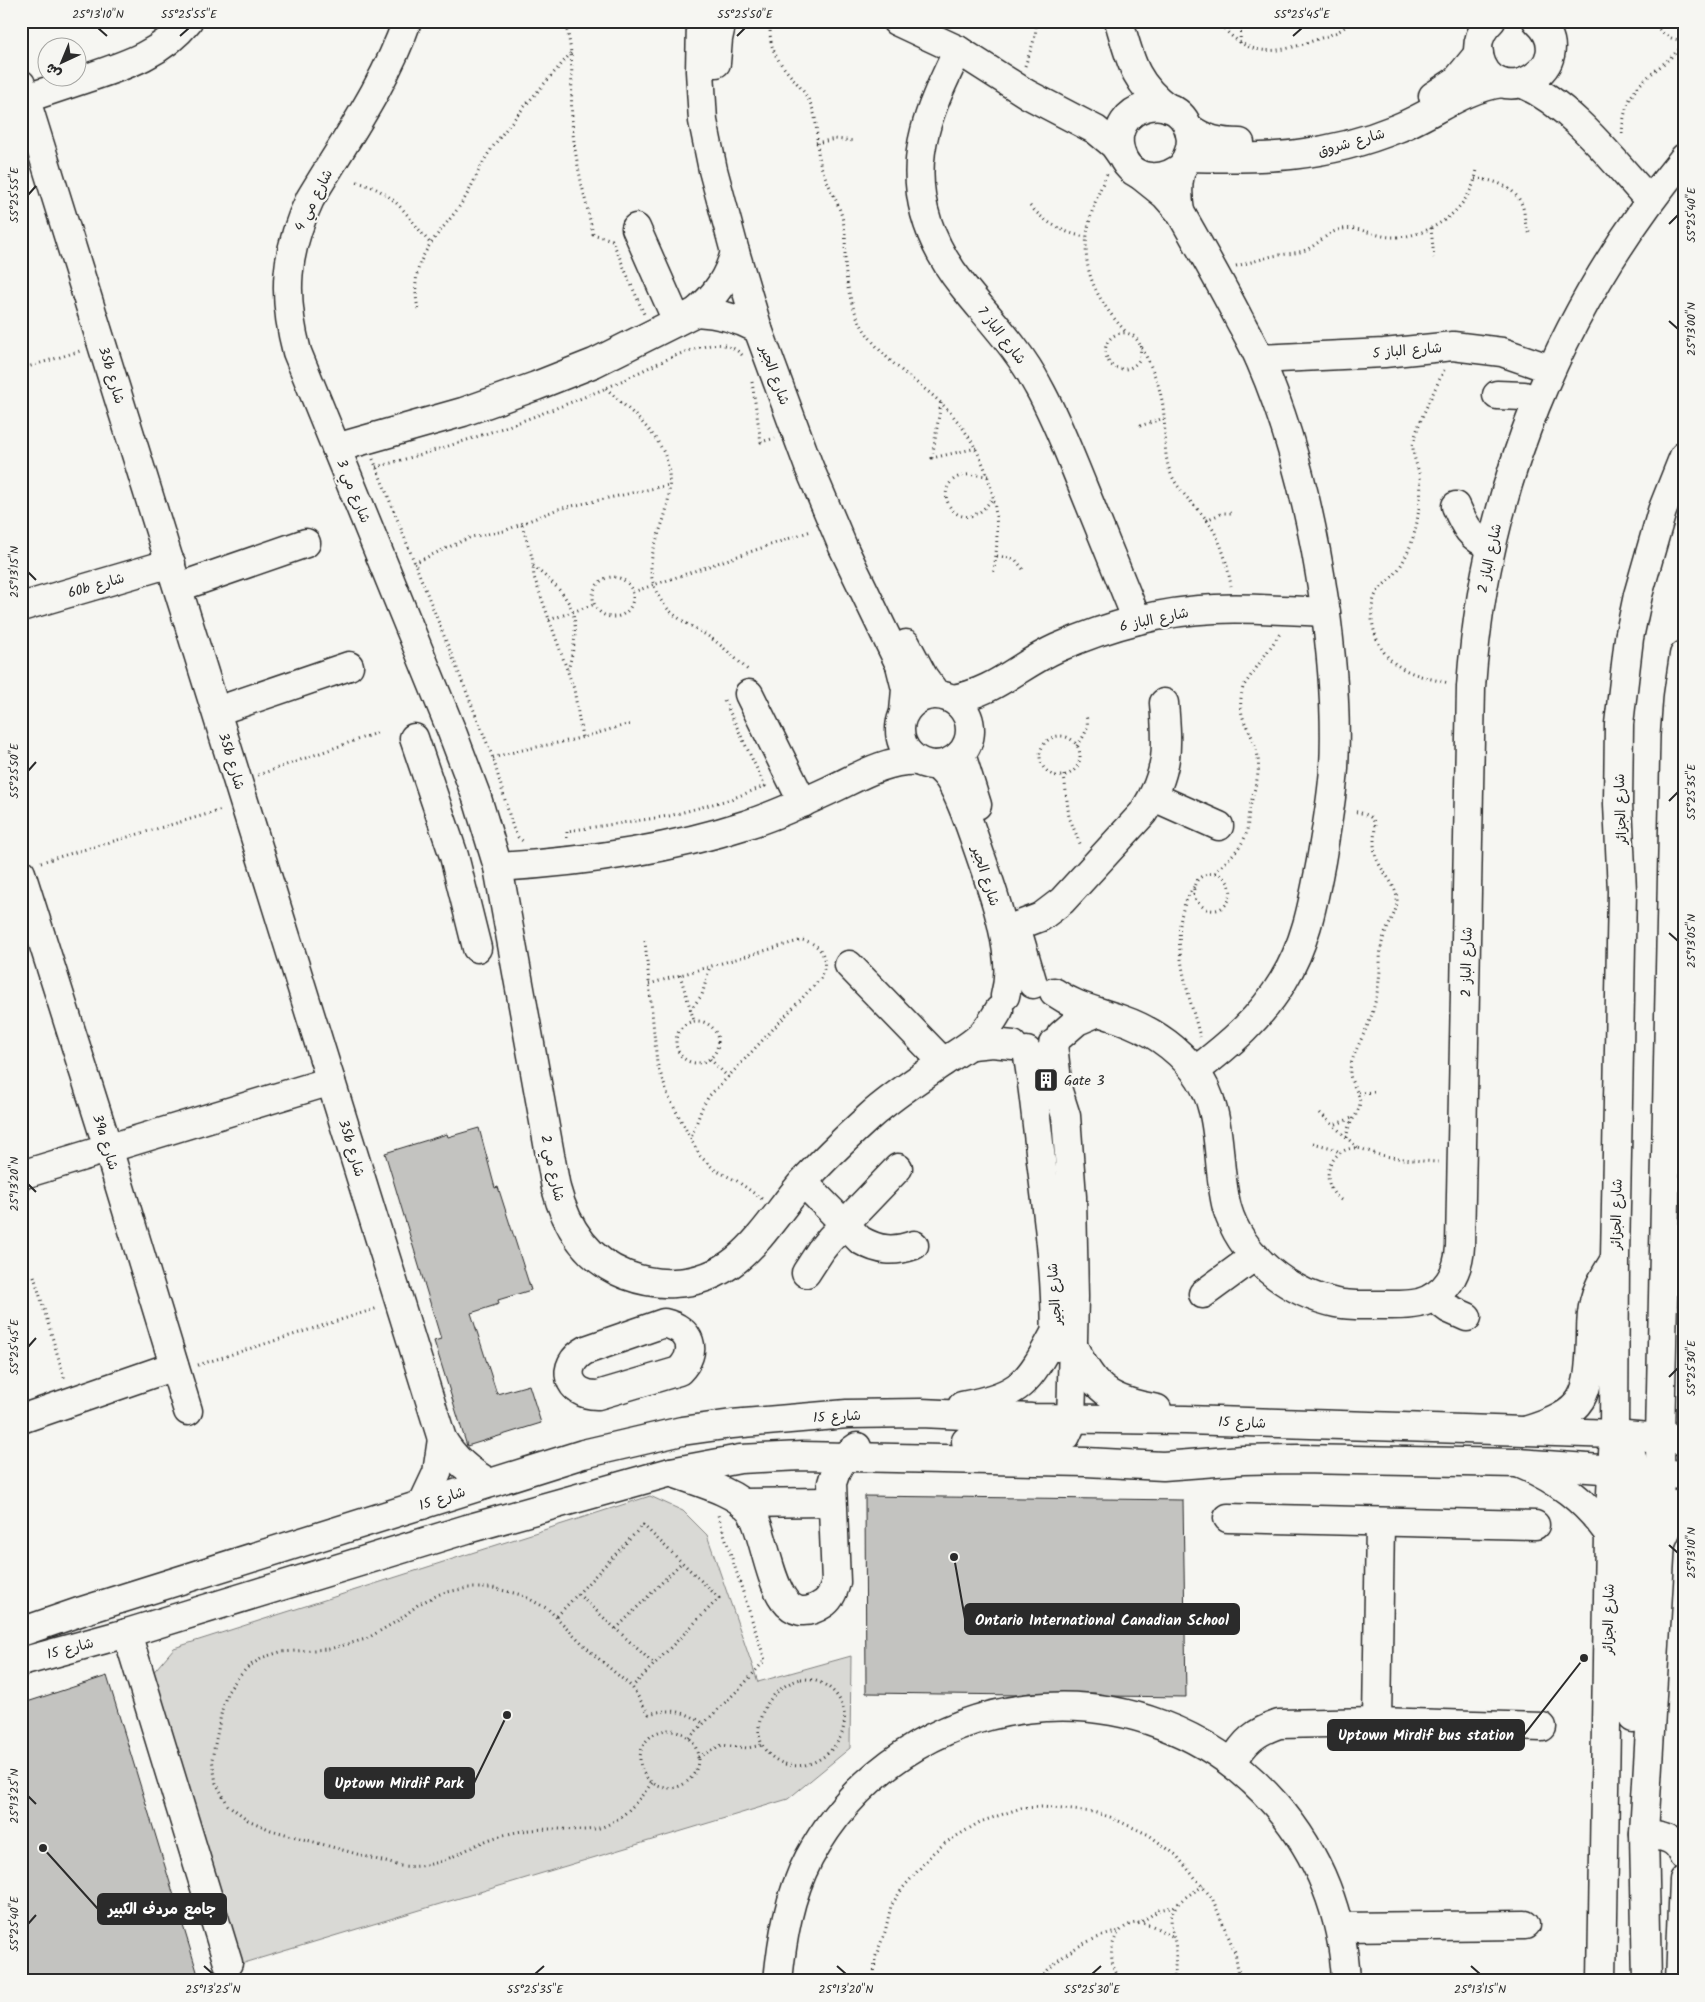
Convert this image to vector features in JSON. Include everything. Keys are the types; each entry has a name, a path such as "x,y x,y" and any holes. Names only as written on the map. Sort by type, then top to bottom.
{"street":[{"path":"23,94 132,63 157,50 178,33 188,21"},
{"name":"شارع مي 4","path":"336,448 297,352 291,330 288,308 289,263 293,241 310,199 383,77 408,21"},
{"name":"شارع الجير","path":"701,21 700,71 704,121 713,170 734,252 758,329 825,508 900,665 906,689 902,721"},
{"name":"شارع الجير","path":"722,21 718,39 715,76 716,100 724,151 736,200 786,364 857,544 917,667 944,697"},
{"path":"896,21 958,50 1027,94 1096,130 1114,145 1126,163 1161,192 1180,212 1260,359 1279,408 1297,466 1318,560 1331,651 1334,700 1334,769 1330,808 1313,906 1306,932 1296,956 1284,980 1269,1002 1236,1038 1201,1067"},
{"path":"933,21 985,49 1061,97 1123,125"},
{"path":"1119,21 1133,69 1148,90 1176,113 1189,128 1191,138 1179,183 1180,212"},
{"path":"1482,32 1481,63 1486,71 1546,96 1567,112 1650,201"},
{"name":"شارع شروق","path":"1189,128 1207,139 1229,143 1284,142 1345,131 1408,109 1448,87 1465,72 1482,32"},
{"path":"1512,83 1538,74 1547,35"},
{"path":"1547,35 1555,86 1567,112"},
{"name":"شارع الباز 7","path":"958,50 934,104 925,131 920,158 922,204 928,227 937,249 950,269 1006,337 1038,384 1062,437 1137,620"},
{"path":"1121,155 1119,146 1130,101 1133,69"},
{"name":"شارع شروق","path":"1186,161 1259,158 1308,154 1336,149 1397,129 1480,87 1512,83"},
{"name":"35b شارع","path":"23,94 175,575 442,1439 463,1465 490,1483"},
{"path":"1123,125 1130,115 1143,108 1158,106 1168,108"},
{"name":"شارع الباز 2","path":"1043,988 1074,1004 1141,1027 1201,1067 1205,1089 1217,1126 1223,1188 1228,1210 1239,1234 1255,1256 1268,1269 1298,1289 1318,1298 1337,1303 1411,1305 1433,1297 1451,1281 1459,1258 1471,687 1478,616 1491,545 1511,472 1551,369 1588,299 1650,201 1684,158"},
{"path":"1140,175 1159,178 1168,176 1186,161"},
{"path":"636,228 686,317 709,312 734,318 758,329"},
{"name":"شارع مي 3","path":"500,878 465,764 336,448 463,412 594,363 686,317 707,302 725,280 734,252"},
{"name":"شارع الباز 5","path":"1260,359 1384,353 1453,346 1502,352 1551,369"},
{"path":"1497,395 1524,396 1537,401"},
{"name":"شارع الجزائر","path":"1647,1981 1644,1833 1661,1541 1648,1472 1614,1434 1615,1258 1622,891 1618,804 1619,724 1629,638 1648,553 1684,456"},
{"path":"1456,506 1471,534 1483,543 1491,545"},
{"name":"60b شارع","path":"21,607 175,575 306,544"},
{"name":"شارع الباز 6","path":"944,697 975,694 996,684 1025,665 1057,648 1137,620 1190,611 1235,609 1326,612"},
{"name":"شارع الجزائر","path":"1602,1981 1609,1534 1648,1472 1672,1439 1662,1365 1674,1246 1677,986 1675,736 1684,656"},
{"path":"217,711 349,666"},
{"name":"شارع الباز 6","path":"970,728 981,705 996,684"},
{"path":"741,689 803,803"},
{"path":"464,896 500,878 576,861 644,851 746,825 803,803 871,770 894,762 927,763 954,760 966,746 970,728 969,719 965,711 944,697 921,697 909,706 902,721 871,770"},
{"path":"1016,926 1029,923 1052,909 1144,814 1154,797 1166,760 1168,741 1164,703"},
{"path":"902,721 905,748 927,763"},
{"path":"414,738 429,778 464,896 476,948"},
{"name":"شارع الجير","path":"961,754 1016,926 1043,988"},
{"name":"شارع الجير","path":"927,763 950,781 956,791 993,896 1008,962 1008,979 1002,1003"},
{"path":"429,778 465,764"},
{"path":"1154,797 1219,826"},
{"name":"39a شارع","path":"31,868 108,1148 188,1411"},
{"name":"شارع مي 2","path":"500,878 561,1208 570,1227 583,1245 599,1260 617,1272 637,1280 672,1283 715,1274 729,1266 753,1245 804,1182 872,1114 943,1062 972,1045 987,1029 1002,1003"},
{"path":"849,965 943,1062"},
{"path":"1039,1043 1066,1020 1063,1004 1043,988 1017,987 1002,1003 999,1026 1002,1034 1039,1043 1096,1012"},
{"name":"شارع الجير","path":"1039,1043 1025,1088 1035,1113 1048,1223 1065,1338"},
{"name":"شارع الجير","path":"1039,1043 1057,1086 1066,1116 1072,1197 1074,1247 1065,1338 1062,1425"},
{"name":"شارع مي 2","path":"972,1045 1039,1043"},
{"path":"21,1174 331,1081"},
{"path":"1035,1113 1048,1109 1060,1112 1066,1116"},
{"path":"806,1273 821,1250 898,1168"},
{"path":"804,1182 860,1240 885,1250 900,1250 914,1245"},
{"path":"1203,1294 1255,1256"},
{"path":"1525,1431 1550,1424 1564,1416 1585,1391 1590,1374 1593,1303 1597,1291 1615,1258"},
{"path":"664,1325 662,1307 672,1283"},
{"path":"1433,1297 1449,1309 1467,1317"},
{"path":"921,1413 987,1401 1011,1391 1022,1384 1065,1338 1085,1371 1097,1385 1112,1396 1135,1405 1169,1412 1186,1420"},
{"path":"1662,1365 1677,1392 1684,1400"},
{"path":"21,1419 175,1369"},
{"name":"شارع 15","path":"21,1632 91,1608 583,1454 682,1431 770,1420 847,1414 921,1413 1062,1425 1186,1420 1614,1434 1672,1439"},
{"path":"671,1472 727,1494 742,1503 755,1519 781,1599 791,1607 803,1610 815,1609 826,1603 833,1593 836,1582 831,1502 834,1474 844,1457 860,1445 879,1441 1054,1441 1062,1425"},
{"path":"1062,1425 1068,1449 1086,1462"},
{"name":"35b شارع","path":"422,1505 437,1473 442,1439"},
{"name":"شارع 15","path":"21,1662 467,1530 671,1472 740,1459 802,1456 1086,1462 1163,1466 1271,1459 1518,1463 1648,1472"},
{"path":"1518,1463 1550,1477 1578,1497 1609,1534"},
{"path":"1648,1472 1633,1779 1635,1807 1644,1833 1666,1836 1672,1840 1684,1856"},
{"path":"455,1494 467,1530"},
{"path":"742,1503 831,1502"},
{"path":"1661,1541 1672,1518 1684,1502"},
{"path":"1228,1518 1535,1526"},
{"path":"1377,1722 1380,1522"},
{"path":"127,1632 228,1963"},
{"path":"778,1981 781,1944 792,1900 809,1859 832,1821 862,1787 896,1758 935,1735 976,1718 1020,1709 1065,1706 1100,1709 1153,1721 1194,1739 1232,1763 1269,1797 1289,1819 1311,1853 1328,1889 1340,1927 1346,1981"},
{"path":"1232,1763 1241,1748 1251,1737 1279,1724 1377,1722 1542,1726"},
{"path":"1680,1981 1684,1880"},
{"path":"1340,1927 1525,1925"}],"path":[{"path":"564,21 572,53 572,121 575,152 593,234 612,240 652,334"},
{"path":"771,21 770,40 776,59 810,102 815,122 816,144 821,166 840,209 844,224 848,289 859,320 889,359 941,403 955,418 977,448 988,476 993,498 998,538 993,575"},
{"path":"1023,72 1034,41 1036,21"},
{"path":"1218,21 1232,38 1240,44 1261,51 1286,50 1340,31 1351,21"},
{"path":"1240,44 1241,21"},
{"path":"1656,25 1661,32 1669,37 1684,40"},
{"path":"1619,167 1623,117 1631,94 1639,84 1684,44"},
{"path":"418,309 415,296 418,268 430,243 464,198 489,152 572,53"},
{"path":"816,144 835,139 854,141"},
{"path":"1121,155 1108,172 1098,194 1091,212 1086,237 1089,275 1107,310 1126,333"},
{"path":"1218,280 1232,268 1272,257 1302,252 1311,248 1325,236 1342,229 1351,228 1392,237 1414,234 1431,228 1463,203 1472,188 1477,169"},
{"path":"1475,179 1494,181 1509,188 1520,200 1524,212 1524,220 1530,234"},
{"path":"357,182 376,188 394,199 430,243"},
{"path":"1030,206 1050,224 1074,235 1086,237"},
{"path":"1431,228 1434,258"},
{"path":"1141,346 1140,359 1130,368 1124,370 1111,365 1105,353 1105,346 1113,336 1119,333 1126,333 1133,335 1141,346 1152,366 1164,418 1164,448 1172,475 1178,487 1206,520 1220,544 1226,559 1235,609"},
{"path":"21,369 102,344"},
{"path":"376,467 468,440 546,413 669,359 711,345 730,346 744,357"},
{"path":"1453,346 1414,438 1414,456 1420,479 1420,492 1418,515 1410,546 1395,574 1377,593 1372,613 1378,643 1395,664 1418,676 1471,687"},
{"path":"750,375 761,442 776,438"},
{"path":"567,841 568,831 669,816 732,799 765,786 724,700 741,689 751,672 714,640 673,615 658,595 654,585 651,569 653,548 662,524 669,485 669,470 665,455 658,442 648,430 606,388"},
{"path":"941,403 932,458 977,448"},
{"path":"1140,426 1164,418"},
{"path":"365,440 493,758 513,828 518,837 528,846"},
{"path":"988,476 969,475 956,478 947,489 948,503 957,514 970,516 983,510 993,498"},
{"path":"414,563 471,537 504,531 558,509 669,485"},
{"path":"1206,520 1223,513 1232,513"},
{"path":"522,525 532,557 534,577 568,671 577,702 582,737"},
{"path":"633,592 812,531"},
{"path":"997,556 1015,559 1023,569"},
{"path":"532,565 561,591 573,612 576,633 568,671"},
{"path":"615,577 623,580 633,592 631,607 620,616 605,615 595,604 595,588 600,582 608,578 615,577"},
{"path":"549,620 595,604"},
{"path":"1215,872 1239,847 1247,833 1251,804 1259,777 1257,752 1242,716 1241,698 1243,687 1277,639 1291,611"},
{"path":"1077,746 1086,732 1086,716"},
{"path":"493,758 526,748 582,737 632,724"},
{"path":"31,868 242,792 379,732"},
{"path":"1066,737 1077,746 1080,758 1075,769 1064,776 1057,776 1044,768 1040,754 1042,748 1052,738 1066,737"},
{"path":"1064,776 1071,822 1092,869"},
{"path":"1330,808 1366,814 1372,818 1375,830 1375,852 1378,862 1396,893 1396,909 1381,945 1378,986 1371,1017 1350,1068 1351,1082 1358,1093 1359,1107 1347,1130 1347,1138"},
{"path":"1194,886 1194,895 1198,903 1206,909 1215,910 1223,907 1229,900 1231,891 1230,882 1224,876 1215,872 1206,873 1199,878 1188,895 1182,914 1180,942 1201,1067"},
{"path":"649,984 802,940 811,941 824,954 824,971 820,979 704,1103 691,1138"},
{"path":"646,942 657,1063 668,1096 697,1152 707,1164 749,1189 777,1214"},
{"path":"690,1010 702,995 710,966"},
{"path":"680,975 694,1021"},
{"path":"694,1021 708,1024 717,1034 717,1048 710,1059 698,1064 691,1063 680,1056 675,1044 678,1031 694,1021"},
{"path":"710,1059 728,1077"},
{"path":"1358,1093 1375,1092"},
{"path":"1320,1112 1359,1148"},
{"path":"1336,1124 1353,1118"},
{"path":"1313,1143 1332,1148 1341,1153"},
{"path":"1342,1200 1331,1190 1327,1176 1332,1162 1341,1153 1352,1148 1359,1148 1407,1161 1462,1163"},
{"path":"34,1276 72,1401"},
{"path":"175,1369 399,1301"},
{"path":"557,1616 644,1525 719,1598 632,1687"},
{"path":"616,1629 682,1562"},
{"path":"652,1783 628,1811 606,1826 586,1830 556,1829 509,1833 486,1840 442,1862 414,1867 400,1866 271,1830 248,1820 228,1805 216,1783 212,1759 227,1693 249,1666 264,1657 280,1652 329,1649 366,1639 419,1604 442,1593 468,1588 493,1588 522,1595 542,1605 557,1616 590,1652 632,1687 649,1714 672,1710 683,1712 704,1724"},
{"path":"578,1594 654,1664"},
{"path":"810,1679 827,1685 839,1698 844,1715 841,1734 831,1750 818,1760 800,1765 782,1763 762,1745 759,1727 760,1717 769,1700 782,1686 791,1682 810,1679"},
{"path":"672,1730 681,1733 694,1744 698,1757 698,1766 688,1782 670,1789 661,1788 652,1783 645,1776 641,1768 640,1758 646,1741 653,1734 672,1730"},
{"path":"698,1757 722,1745 747,1748 762,1745"},
{"path":"874,1981 876,1958 891,1906 896,1897 933,1853 974,1825 1000,1814 1021,1808 1043,1807 1093,1812 1110,1817 1149,1835 1164,1846 1185,1865 1212,1898 1234,1952 1240,1981"},
{"path":"1172,1981 1176,1960 1176,1947 1171,1925 1176,1906 1184,1898 1203,1886"},
{"path":"1037,1981 1054,1962 1083,1944 1138,1924 1159,1910 1176,1906"},
{"path":"1138,1924 1147,1924 1172,1936"},
{"path":"1122,1931 1113,1944 1111,1959 1117,1976 1122,1981"}],"shaded area":[{"path":"650,1496 683,1511 707,1535 758,1682 851,1656 850,1748 788,1799 241,1964 151,1675 174,1648"}],"building":[{"path":"479,1128 495,1188 498,1187 531,1290 498,1300 499,1304 471,1313 497,1394 529,1385 541,1423 467,1446 434,1341 441,1339 385,1153 447,1134 448,1137"},
{"path":"865,1496 1183,1500 1186,1697 1108,1696 1095,1693 1029,1693 1020,1695 866,1693"},
{"path":"107,1676 199,1978 190,1981 21,1981 21,1704"}],"place":[{"name":"Gate 3","path":"1046,1080"},
{"name":"Ontario International Canadian School","path":"954,1557"},
{"name":"Uptown Mirdif bus station","path":"1584,1658"},
{"name":"Uptown Mirdif Park","path":"507,1715"},
{"name":"جامع مردف الكبير","path":"43,1848"}]}
